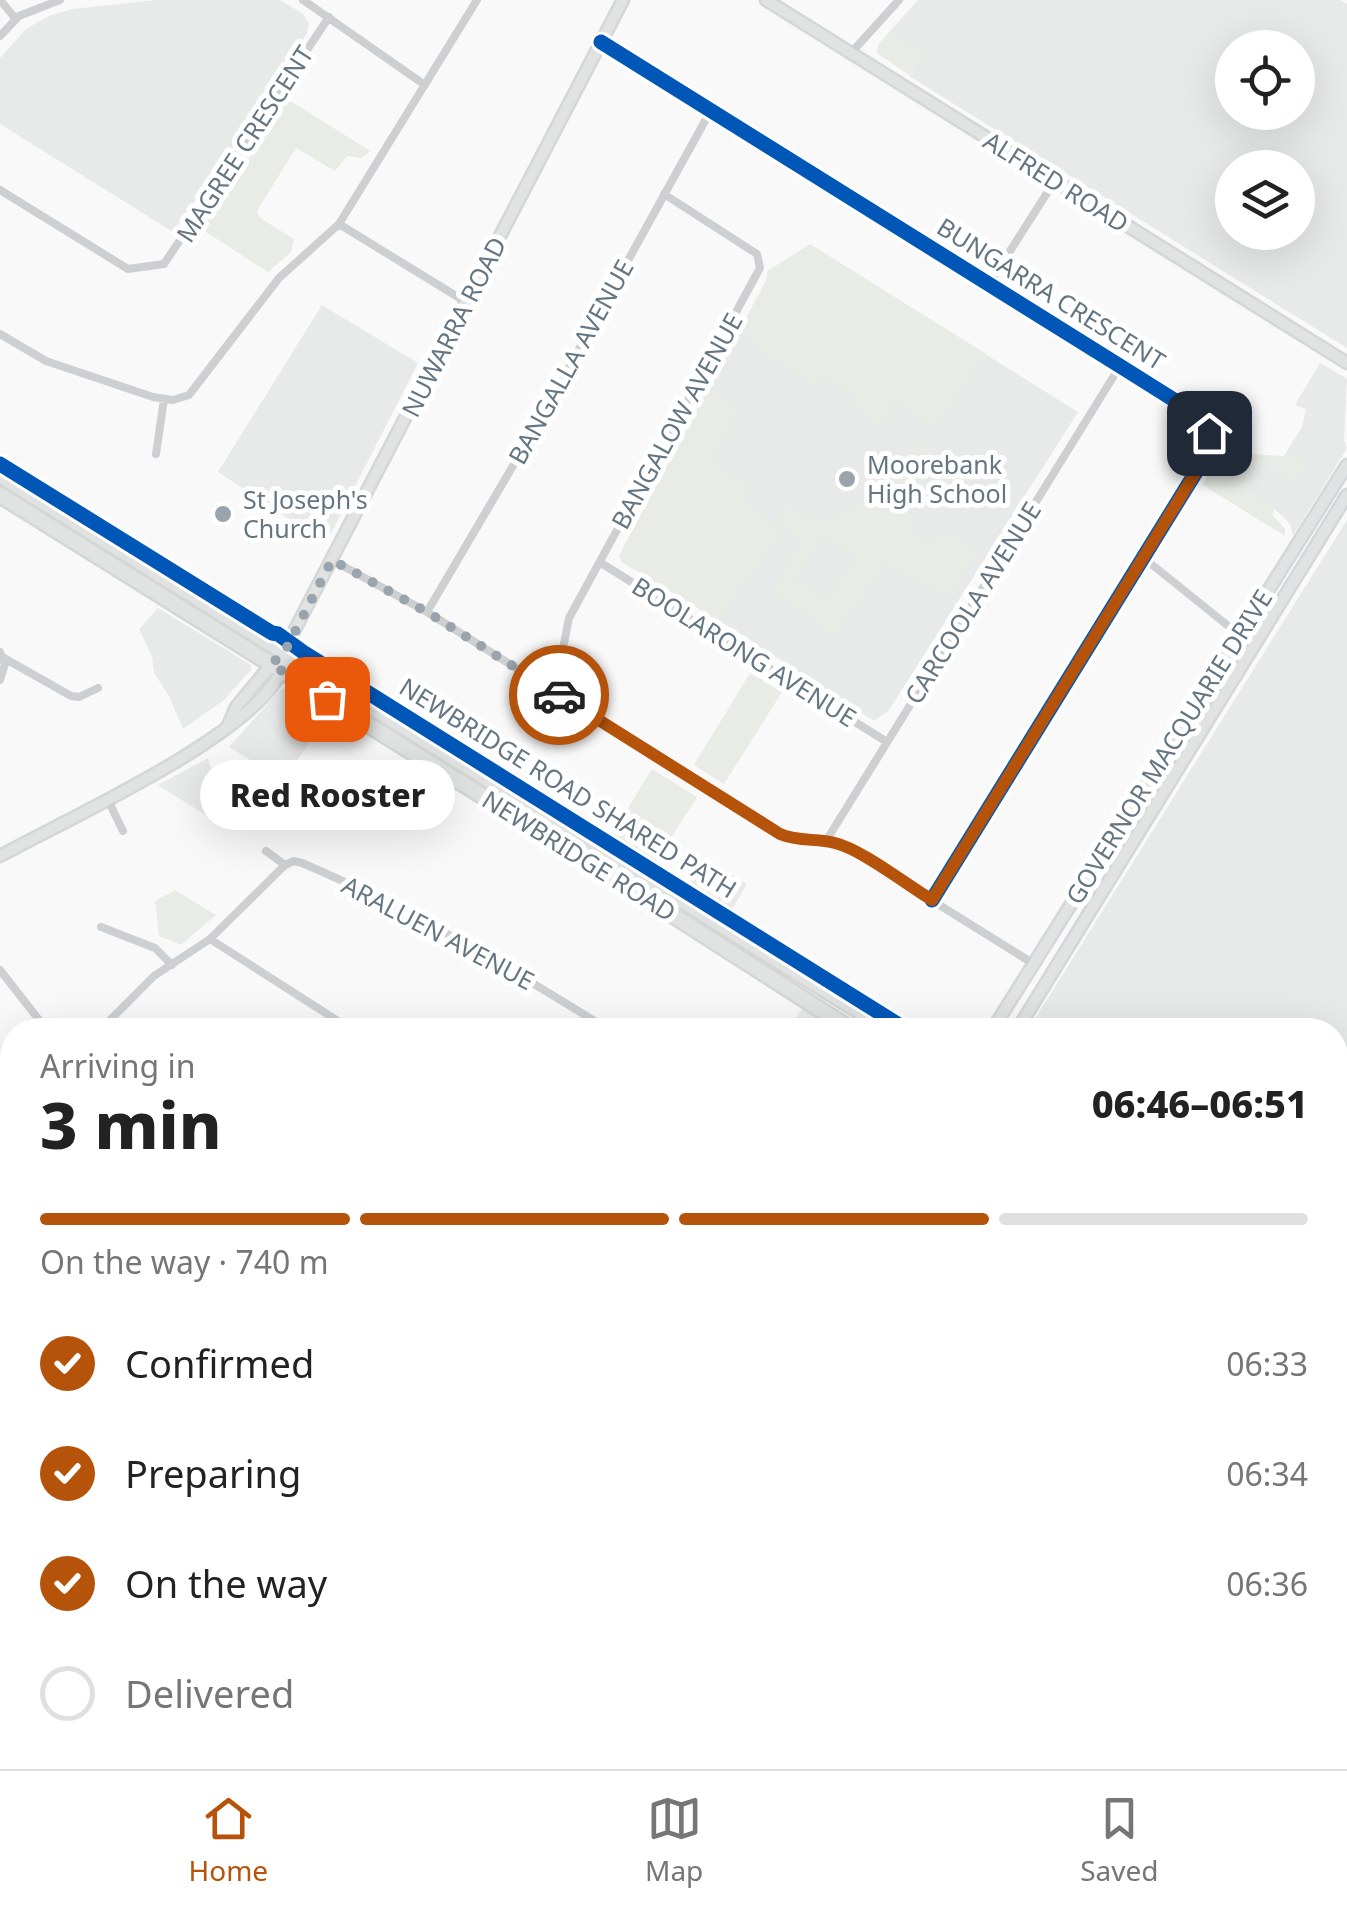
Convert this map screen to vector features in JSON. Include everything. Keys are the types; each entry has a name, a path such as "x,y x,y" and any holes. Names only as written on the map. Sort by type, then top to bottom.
{"highway":[{"name":"NEWBRIDGE ROAD","path":"0,475 871,1018"},
{"name":"NEWBRIDGE ROAD","path":"0,495 833,1018"}],"main road":[{"name":"NUWARRA ROAD","path":"0,856 178,760 228,726 236,707 276,667 623,0"},
{"name":"ALFRED ROAD","path":"766,0 1347,363"},
{"name":"GOVERNOR MACQUARIE DRIVE","path":"1000,1018 1347,465"},
{"name":"GOVERNOR MACQUARIE DRIVE","path":"1024,1018 1347,495"}],"street":[{"path":"0,0 16,18"},
{"path":"0,36 16,18 60,0"},
{"path":"303,0 425,84"},
{"path":"0,334 46,362 164,399 189,394 280,278 339,224 478,0"},
{"path":"850,53 900,0"},
{"name":"MAGREE CRESCENT","path":"0,190 128,270 164,264 328,17"},
{"name":"BUNGARRA CRESCENT","path":"601,42 1198,415 1209,433 1204,459 1145,559 932,900"},
{"name":"BANGALLA AVENUE","path":"427,612 540,420 711,110"},
{"path":"989,284 1054,182"},
{"name":"BANGALOW AVENUE","path":"549,688 561,659 569,618 760,268 756,254 664,194"},
{"path":"339,224 466,302"},
{"name":"CARCOOLA AVENUE","path":"826,842 1120,366"},
{"path":"156,454 164,399"},
{"path":"1145,559 1252,645"},
{"path":"332,560 427,612 780,834 846,847 1034,964"},
{"name":"BOOLARONG AVENUE","path":"601,562 886,742"},
{"path":"0,680 2,655 72,696 98,688"},
{"path":"107,798 123,831"},
{"name":"ARALUEN AVENUE","path":"266,850 285,865 302,862 414,916 590,1018"},
{"path":"111,1018 140,988 210,939 285,865"},
{"path":"101,927 155,948 172,965"},
{"path":"210,939 333,1018"},
{"path":"1,973 37,1018"}],"shaded area":[{"path":"157,0 280,0 303,14 309,24 230,153 173,232 0,124 0,58 26,29 51,15 73,9"},
{"path":"918,0 1340,0 1347,4 1347,348 909,76 923,53 889,32"},
{"path":"889,32 924,53 909,75 877,53 878,45"},
{"path":"286,98 370,151 362,158 347,156 335,171 296,148 257,211 260,218 294,239 291,252 268,272 200,228"},
{"name":"Moorebank High School","path":"810,244 1078,412 889,710 874,721 688,600 622,562 619,556 768,271"},
{"path":"809,245 985,353 936,429 895,402 880,426 851,406 855,397 824,376 817,387 757,349 740,329 768,271"},
{"path":"322,305 418,363 326,543 218,472"},
{"path":"1320,363 1347,379 1347,448 1293,536 1290,524 1278,512 1244,490 1261,462 1296,474 1305,465 1287,451 1302,427 1306,409 1295,405"},
{"path":"708,388 740,408 713,461 750,486 743,501 784,531 718,621 622,562 619,556"},
{"path":"917,442 937,456 903,509 925,548 946,531 978,551 951,597 909,579 886,563 834,636 772,590 802,539 776,520 787,502 815,521 849,512 890,459 902,463","holes":["825,535 856,557 827,599 795,578"]},
{"path":"1287,451 1306,464 1292,482 1261,463 1244,490 1274,509 1273,516 1285,529 1285,536 1203,485 1220,452 1284,456"},
{"path":"1347,520 1347,1018 1036,1018"},
{"path":"158,608 251,665 251,670 223,701 183,729 154,673 152,657 139,629"},
{"path":"750,673 782,692 724,784 694,765"},
{"path":"286,687 328,713 284,781 229,747"},
{"path":"208,758 215,783 237,797 209,817 158,785"},
{"path":"652,769 697,797 652,868 608,841"},
{"path":"706,859 747,884 729,914 688,888"},
{"path":"175,890 216,915 181,945 159,936 155,901"},
{"path":"802,1009 816,1018 796,1018"}],"cycle path":[{"path":"601,42 1198,415 1207,430 1209,441 1204,459 932,900"},
{"name":"NEWBRIDGE ROAD SHARED PATH","path":"0,464 888,1018"}],"way so far":[{"path":"327,699 271,664 284,653 332,560 427,612 559,695"}],"place":[{"name":"Moorebank High School","path":"847,479"},
{"name":"St Joseph's Church","path":"223,514"},
{"name":"Red Rooster","path":"327,699"}],"route":[{"path":"559,695 780,834 797,840 837,843 932,900 1145,559 1204,459 1209,433"}]}
